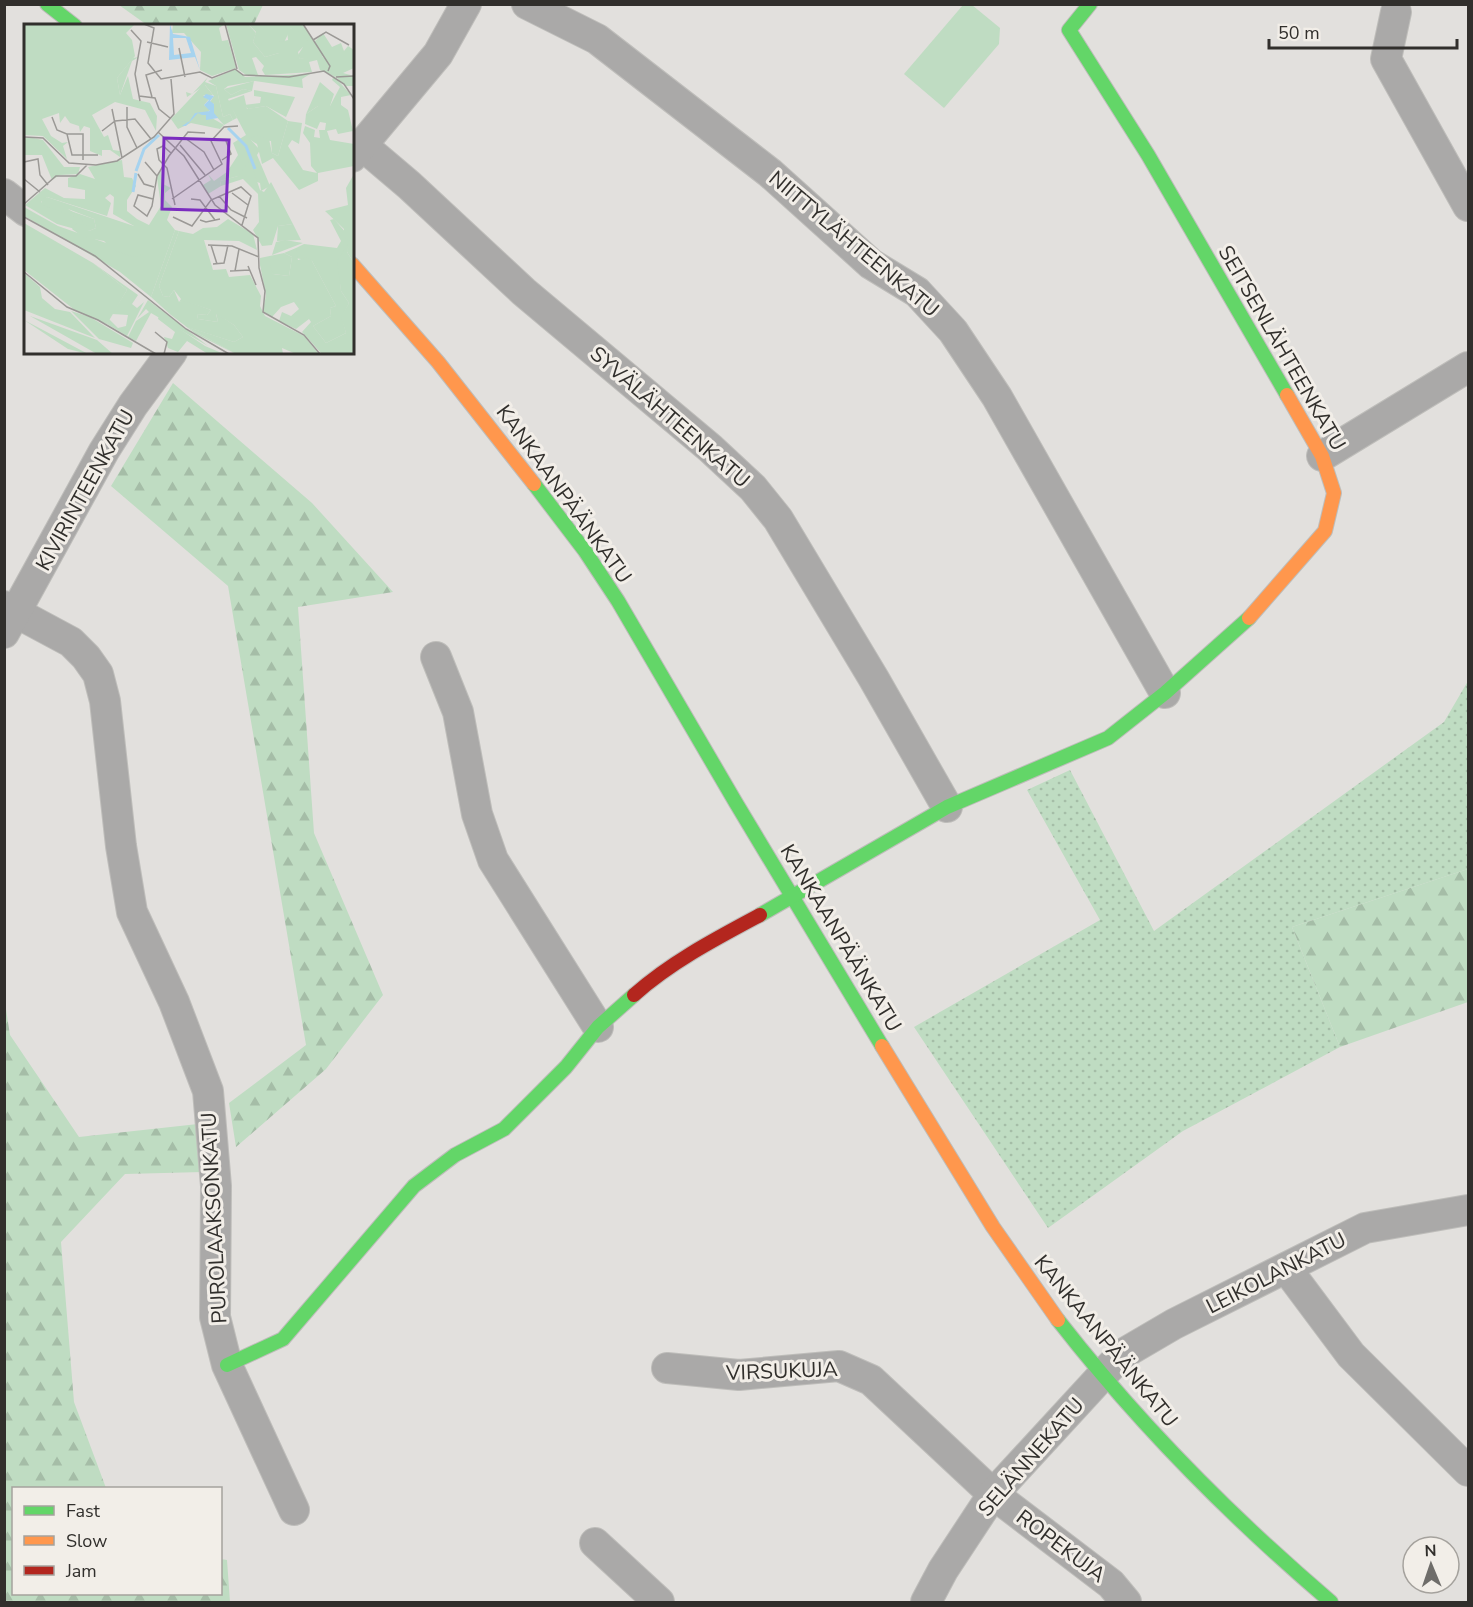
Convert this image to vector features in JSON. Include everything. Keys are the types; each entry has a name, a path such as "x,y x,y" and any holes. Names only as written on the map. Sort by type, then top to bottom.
{"street":[{"path":"46,4 72,24"},
{"path":"358,151 438,54 466,4"},
{"name":"NIITTYLÄHTEENKATU","path":"527,4 597,39 770,172 871,264 917,292 953,331 997,397 1165,693"},
{"name":"SEITSENLÄHTEENKATU","path":"227,1365 283,1339 414,1186 455,1155 504,1129 566,1067 598,1027 648,982 712,941 792,898 947,807 1108,738 1165,693 1249,618 1325,531 1334,492 1322,456 1148,155 1069,30 1090,4"},
{"path":"1396,12 1386,59 1468,206"},
{"name":"SYVÄLÄHTEENKATU","path":"358,151 409,185 524,292 710,448 753,488 778,519 874,679 947,807"},
{"path":"4,194 24,209"},
{"name":"KANKAANPÄÄNKATU","path":"354,266 391,305 459,387 594,563 792,898 1010,1253 1102,1377 1145,1427 1200,1485 1281,1560 1331,1602"},
{"name":"KIVIRINTEENKATU","path":"8,617 104,451 133,405 171,354"},
{"path":"1322,456 1468,367"},
{"name":"PUROLAAKSONKATU","path":"8,617 71,642 98,674 105,701 132,912 174,1002 208,1091 216,1186 215,1317 227,1365 294,1510"},
{"path":"436,657 458,712 477,814 494,860 598,1027"},
{"name":"LEIKOLANKATU","path":"1102,1377 1121,1355 1174,1324 1365,1228 1468,1210"},
{"path":"1286,1268 1351,1354 1468,1471"},
{"name":"VIRSUKUJA","path":"667,1368 739,1375 839,1366 871,1380 993,1494"},
{"name":"SELÄNNEKATU","path":"926,1602 943,1570 993,1494 1102,1377"},
{"name":"ROPEKUJA","path":"993,1494 1111,1584 1126,1602"},
{"path":"595,1544 659,1602"}],"green space":[{"path":"119,5 263,5 254,24 146,24"},
{"path":"963,5 972,5 1000,28 999,44 944,108 904,74"},
{"path":"173,383 312,503 393,592 298,607 314,833 383,995 326,1069 236,1147 229,1103 306,1045 228,586 111,486"},
{"path":"1468,681 1468,869 1292,927 1340,1047 1183,1131 1048,1228 914,1027 1100,920 1027,790 1070,770 1154,931 1444,722"},
{"path":"1468,869 1468,1002 1340,1047 1292,927"},
{"path":"4,996 10,1035 79,1137 198,1124 203,1172 125,1174 61,1242 74,1402 106,1487 12,1487 12,1595 222,1595 222,1559 227,1560 230,1602 5,1602"}],"traffic: fast":[{"path":"47,4 72,24"},
{"path":"1090,4 1069,30 1148,155 1287,395"},
{"path":"534,484 585,551 618,601 882,1046"},
{"path":"760,915 947,807 1108,738 1165,693 1249,618"},
{"path":"227,1365 283,1339 414,1186 455,1155 504,1129 566,1067 598,1027 634,995"},
{"path":"1058,1320 1121,1396 1187,1468 1257,1536 1331,1602"}],"traffic: slow":[{"path":"354,266 438,362 534,484"},
{"path":"1249,618 1325,531 1334,493 1322,456 1287,395"},
{"path":"882,1046 993,1227 1058,1320"}],"traffic: jam":[{"path":"634,995 679,961 760,915"}]}
